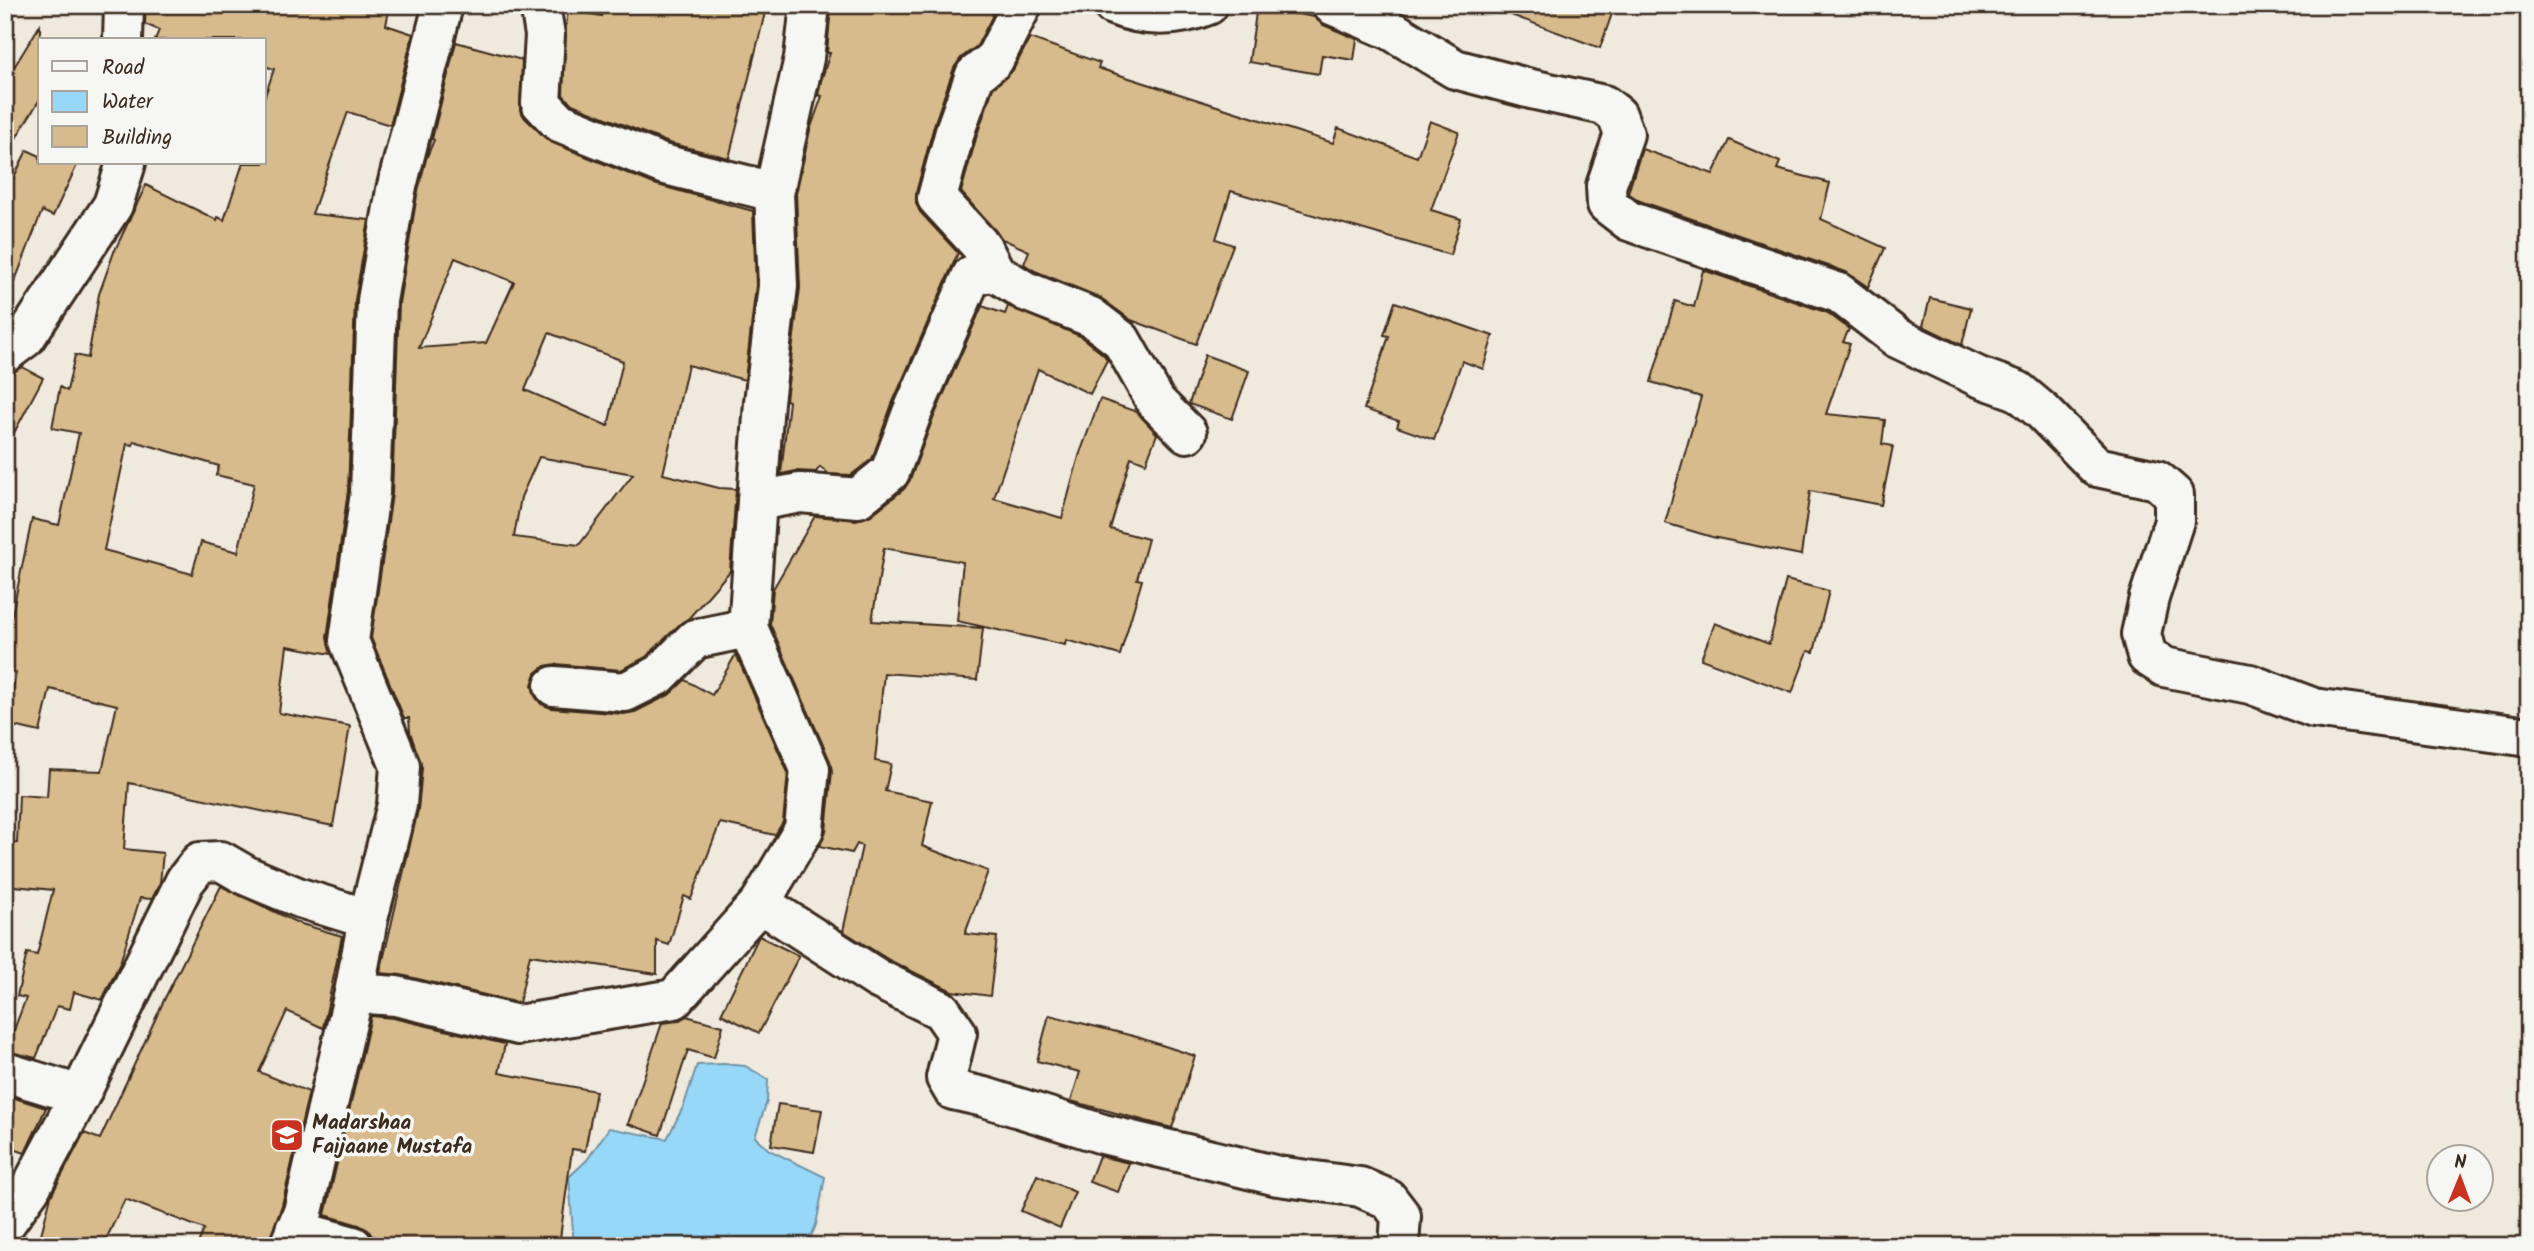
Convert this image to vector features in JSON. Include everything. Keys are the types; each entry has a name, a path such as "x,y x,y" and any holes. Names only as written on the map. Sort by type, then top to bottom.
{"street":[{"path":"123,38 124,5"},
{"path":"353,1246 292,1238 303,1212 354,993 368,919 397,805 400,766 349,641 370,493 377,301 396,190 443,5"},
{"path":"540,5 545,35 541,103 559,122 662,164 775,192"},
{"path":"354,993 396,996 518,1025 674,999 760,903 804,829 810,769 748,628 764,402 778,285 775,192 804,58 810,5"},
{"path":"1022,5 994,60 975,75 956,128 937,198 982,247 995,272 1025,291 1091,317 1121,340 1156,402 1187,433"},
{"path":"1113,5 1158,16 1186,14 1208,5"},
{"path":"1332,5 1391,30 1455,69 1604,105 1618,114 1625,134 1606,186 1607,204 1629,221 1839,293 1897,338 1979,377 2018,391 2043,412 2097,467 2157,480 2174,495 2174,521 2149,598 2141,634 2147,656 2164,667 2250,684 2314,708 2529,737"},
{"path":"5,353 25,338 113,205 126,164"},
{"path":"757,501 800,493 858,498 890,472 912,413 972,275 995,272"},
{"path":"554,686 625,692 659,675 695,639 748,628"},
{"path":"5,1224 30,1189 80,1096 185,881 200,862 221,861 247,876 300,898 368,919"},
{"path":"760,903 878,979 941,1010 957,1033 946,1078 953,1090 1103,1134 1278,1176 1360,1187 1388,1199 1401,1216 1399,1246"},
{"path":"5,1072 80,1096"}],"water":[{"path":"697,1065 745,1066 768,1079 767,1101 755,1137 769,1150 825,1177 816,1225 807,1246 574,1246 569,1177 587,1160 609,1128 667,1139 684,1105"}],"building":[{"path":"146,5 390,5 386,25 413,34 390,125 348,112 312,214 369,220 355,300 348,491 327,638 331,654 287,646 279,713 350,726 333,826 129,783 124,849 163,853 160,883 152,899 140,898 120,963 102,1000 74,992 70,1009 57,1006 36,1058 6,1051 26,998 17,996 27,953 37,955 53,890 5,885 9,843 17,843 19,795 47,797 49,769 102,771 117,705 50,689 40,732 5,724 16,673 5,669 5,617 11,619 32,519 59,525 79,433 52,428 60,387 67,391 75,355 88,358 99,294 114,252 146,185 217,220 218,217 224,220 243,164 266,164 266,93 274,69 266,67 266,38 156,38 159,30 145,24","holes":["134,441 219,466 216,475 254,484 238,552 201,542 192,574 104,550 127,444 133,445"]},
{"path":"604,5 767,5 729,158 669,143 572,104 563,95 568,10 602,16"},
{"path":"831,5 994,5 992,17 977,46 961,58 954,68 935,122 916,193 920,212 958,253 892,404 872,459 851,475 829,474 820,467 816,472 796,471 781,474 789,401 786,400 800,288 796,194 810,130 822,96 818,95 830,53 827,53"},
{"path":"1496,5 1615,5 1600,48 1495,9"},
{"path":"1257,6 1314,17 1323,25 1357,39 1354,60 1322,55 1319,74 1249,62"},
{"path":"40,25 38,102 5,156 6,80"},
{"path":"1030,38 1100,63 1098,68 1333,143 1338,128 1417,157 1430,121 1459,132 1431,210 1461,219 1450,255 1231,191 1216,239 1233,245 1196,344 1131,320 1099,297 1035,271 1024,264 1029,251 1002,239 961,192 993,88 1013,70"},
{"path":"456,42 522,60 520,110 550,142 654,184 753,211 756,285 745,380 688,365 663,474 719,488 736,489 730,571 689,618 646,657 621,670 556,664 545,666 536,673 532,685 541,704 551,708 624,714 635,712 669,695 685,680 712,695 736,654 788,773 783,822 775,835 720,823 691,899 684,896 669,945 657,941 657,974 530,955 519,1003 401,975 380,973 418,810 422,768 410,732 409,718 404,718 371,638 392,494 399,303 417,195 434,140 432,139","holes":["455,258 514,282 486,343 419,348","549,333 623,361 608,426 525,390","539,457 633,474 579,545 514,537 521,497"]},
{"path":"1729,140 1780,162 1777,169 1830,183 1821,219 1885,248 1868,287 1846,272 1640,201 1628,193 1642,149 1713,174"},
{"path":"27,150 38,155 38,164 78,164 53,216 42,211 8,299 5,299 5,196"},
{"path":"1703,270 1828,313 1849,329 1843,342 1850,344 1826,414 1885,420 1882,444 1893,446 1881,505 1810,491 1801,555 1712,537 1665,523 1701,397 1651,382 1675,301 1694,307"},
{"path":"1930,298 1971,308 1962,345 1923,326"},
{"path":"1395,302 1493,336 1483,369 1462,361 1434,440 1397,427 1399,421 1364,409 1389,336 1384,335"},
{"path":"982,306 1005,314 1008,306 1080,336 1107,360 1090,394 1038,369 994,498 1062,518 1079,456 1100,399 1137,412 1157,434 1146,463 1131,457 1110,529 1148,539 1137,579 1142,580 1120,655 1066,640 1065,645 957,621 963,562 884,548 872,621 983,628 977,680 884,673 875,761 891,764 885,791 932,801 922,846 988,871 965,934 997,937 990,996 952,991 889,960 843,931 862,846 857,844 852,853 820,846 826,831 832,771 830,761 770,624 773,589 815,516 856,520 871,515 904,489 910,480 932,421"},
{"path":"1205,355 1249,371 1232,419 1189,404"},
{"path":"22,367 43,378 5,450 5,374"},
{"path":"1786,580 1829,591 1814,652 1808,651 1792,693 1701,659 1715,623 1769,644"},
{"path":"221,886 298,923 342,936 323,1028 287,1011 259,1072 309,1092 282,1205 268,1246 197,1246 204,1229 125,1199 103,1246 38,1246 51,1196 84,1133 100,1139 165,998"},
{"path":"759,936 799,956 759,1033 721,1014"},
{"path":"1049,1015 1137,1037 1195,1056 1172,1128 1071,1101 1080,1072 1037,1061"},
{"path":"371,1016 393,1018 505,1044 499,1073 596,1091 585,1151 572,1149 559,1246 390,1246 392,1241 372,1236 359,1225 325,1215"},
{"path":"686,1016 723,1026 714,1058 688,1050 660,1135 628,1124 662,1023 678,1021"},
{"path":"5,1095 46,1108 25,1153 5,1146"},
{"path":"778,1104 822,1110 814,1152 771,1145"},
{"path":"1099,1156 1129,1163 1118,1192 1089,1182"},
{"path":"1037,1175 1075,1192 1060,1228 1021,1211"}],"place":[{"name":"Madarshaa Faijaane Mustafa","path":"287,1135"}]}
